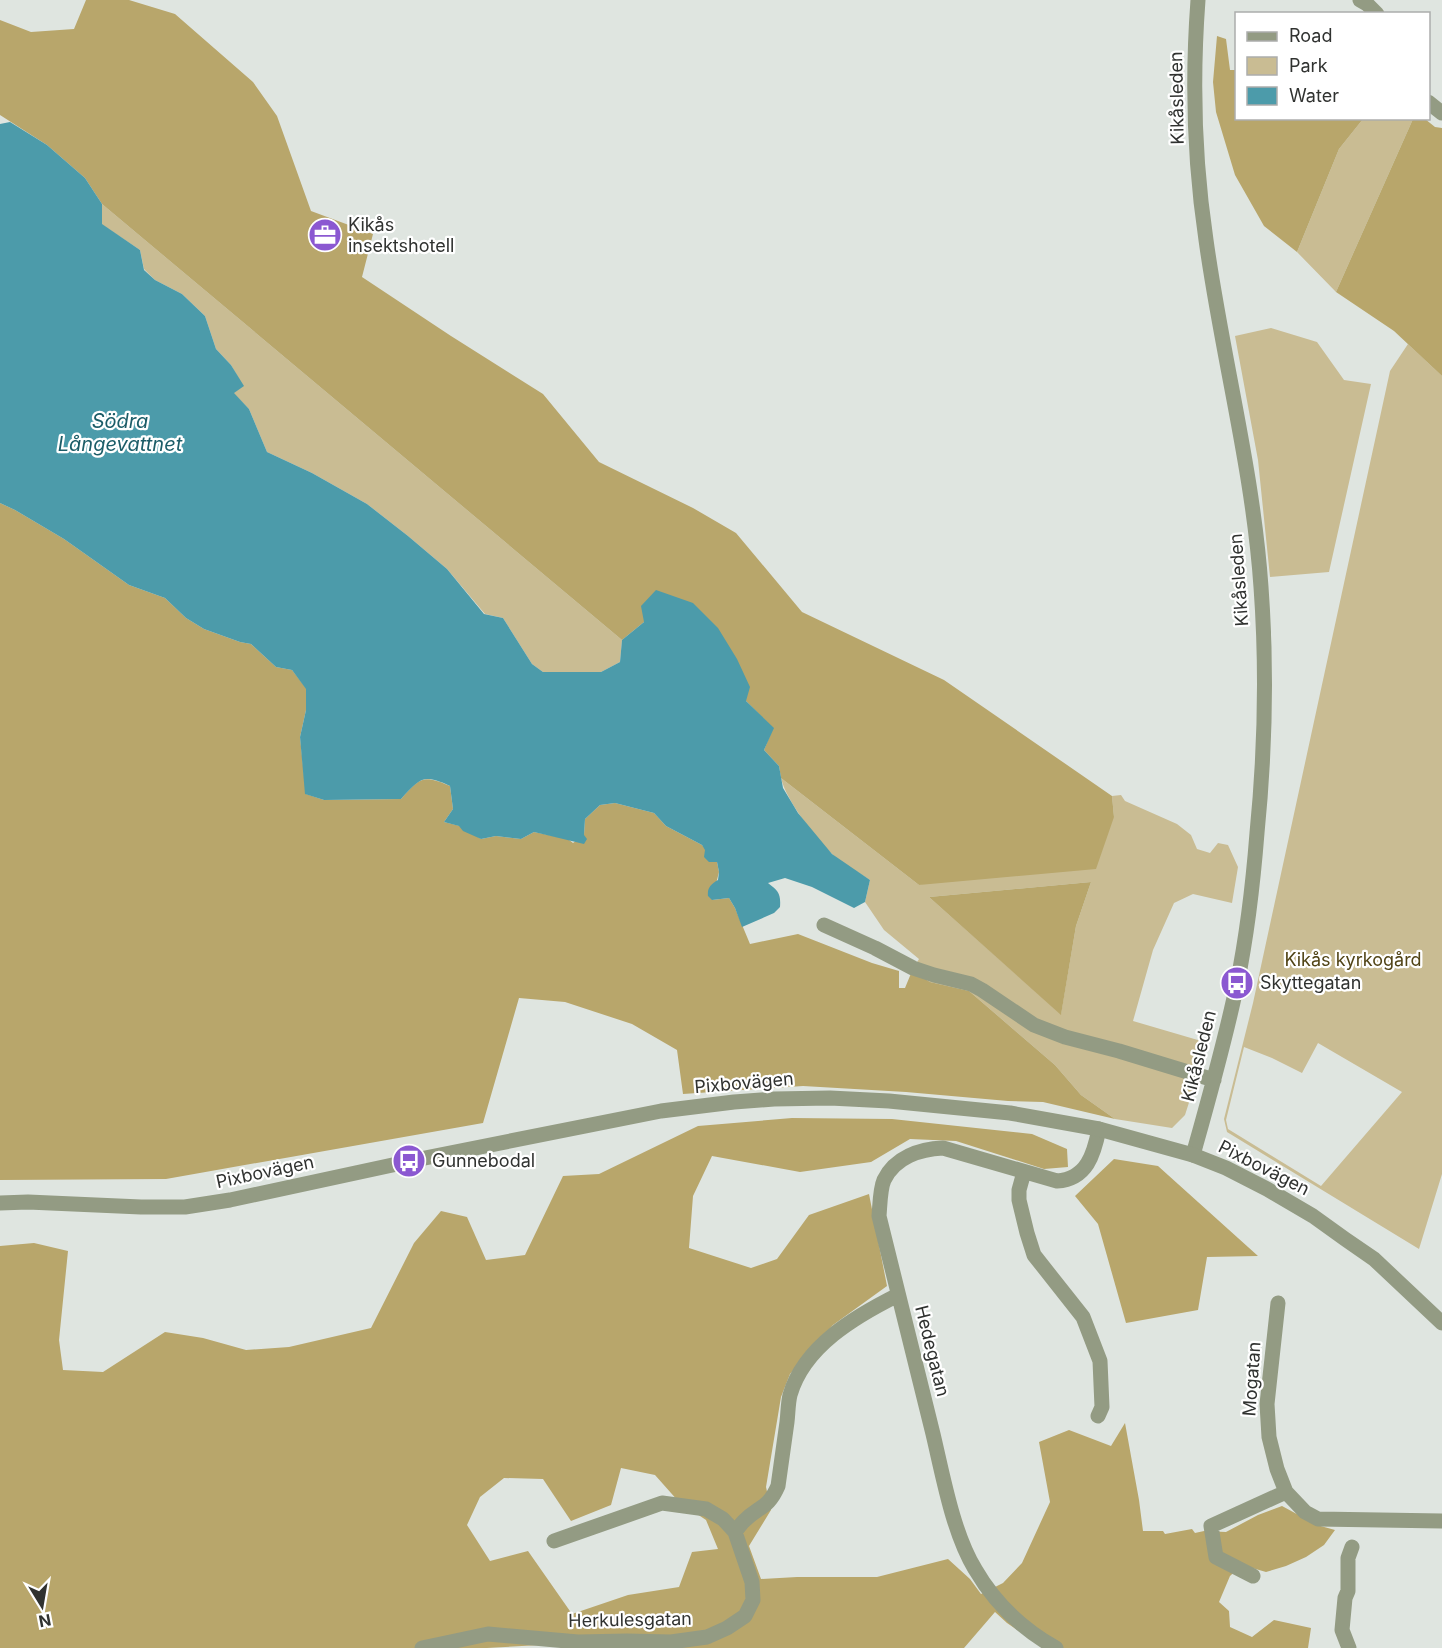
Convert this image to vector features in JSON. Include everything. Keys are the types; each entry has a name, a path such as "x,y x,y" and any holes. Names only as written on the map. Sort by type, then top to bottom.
{"street":[{"name":"Kikåsleden","path":"1193,1155 1214,1080 1237,983 1246,932 1255,863 1263,759 1264,693 1261,587 1255,532 1245,455 1206,241 1198,177 1195,65 1198,0"},
{"path":"1360,0 1368,4 1375,12"},
{"path":"1430,104 1442,113"},
{"path":"824,925 913,968 971,984 1034,1025 1044,1029 1214,1080"},
{"name":"Pixbovägen","path":"0,1203 28,1202 141,1208 185,1207 230,1200 435,1155 661,1111 774,1099 830,1098 889,1101 1010,1113 1099,1130 1193,1155 1226,1168 1313,1216 1374,1259 1442,1323"},
{"name":"Hedegatan","path":"1056,1648 1016,1620 991,1593 974,1568 963,1546 943,1476 879,1216 880,1193 883,1180 898,1162 927,1149 943,1148 1057,1181 1068,1180 1077,1176 1093,1156 1099,1130"},
{"path":"1024,1172 1019,1200 1034,1255 1083,1317 1100,1361 1102,1407 1098,1416"},
{"path":"554,1541 662,1503 706,1509 723,1519 735,1532 745,1520 774,1496 778,1486 790,1395 801,1371 812,1355 842,1328 898,1294"},
{"name":"Mogatan","path":"1278,1303 1267,1414 1269,1437 1277,1469 1286,1492 1305,1512 1318,1519 1442,1521"},
{"path":"1253,1576 1216,1557 1211,1526 1286,1492"},
{"name":"Herkulesgatan","path":"423,1648 488,1634 578,1642 671,1642 707,1637 745,1616 753,1600 752,1582 735,1532"},
{"path":"1349,1648 1342,1630 1345,1598 1348,1591 1348,1558 1352,1547"}],"green space":[{"path":"1362,120 1413,120 1336,292 1297,252 1339,149"},
{"path":"102,204 622,640 620,662 601,672 543,672 532,664 503,618 485,614 447,569 408,536 367,504 312,473 267,452 249,409 233,393 243,386 231,365 216,349 205,316 182,294 155,280 144,269 140,250 101,224"},
{"path":"1271,328 1317,342 1344,380 1371,384 1329,572 1270,577 1258,460 1235,336"},
{"name":"Kikås kyrkogård","path":"1408,344 1442,376 1442,1174 1419,1249 1227,1132 1224,1119 1253,1003 1390,371","holes":["1318,1043 1402,1092 1321,1186 1228,1129 1226,1120 1244,1047 1302,1073"]},
{"path":"781,778 919,885 1114,817 1112,796 1121,795 1125,801 1177,824 1191,835 1197,849 1210,853 1218,843 1228,845 1238,867 1232,903 1193,894 1174,903 1153,950 1133,1021 1208,1043 1185,1115 1172,1128 1115,1119 1081,1095 1055,1065 969,991 930,982 912,971 919,959 884,930 865,902 870,880 839,860 824,846 809,828","holes":["1091,882 1076,926 1061,1014 929,897"]}],"shaded area":[{"path":"86,0 129,0 175,14 253,82 277,116 311,211 373,234 362,277 543,394 599,462 693,508 736,533 802,612 944,680 1112,796 1114,817 1096,869 919,885 781,778 779,766 764,750 773,728 746,701 644,622 622,640 102,204 85,178 47,145 0,115 0,20 31,32 74,29"},
{"path":"1217,36 1226,39 1230,70 1235,70 1235,120 1362,120 1339,149 1297,252 1264,226 1235,175 1216,112 1213,82"},
{"path":"1413,120 1426,120 1435,127 1442,128 1442,376 1394,331 1336,292"},
{"path":"0,503 64,539 129,585 165,598 186,618 204,629 251,644 276,667 292,670 306,688 306,710 300,737 306,794 324,800 401,799 417,782 433,780 450,786 453,809 444,822 460,826 481,839 496,836 521,839 534,832 568,839 573,843 584,835 585,819 600,805 615,803 654,813 666,826 702,845 717,862 719,872 712,900 729,898 750,944 798,934 899,971 899,988 905,988 912,971 930,982 969,991 1055,1065 1081,1095 1115,1119 1043,1102 803,1086 683,1094 677,1050 632,1024 565,1002 519,998 483,1123 166,1179 0,1180"},
{"path":"1091,882 1076,926 1061,1015 929,897"},
{"path":"792,1118 892,1119 1032,1134 1067,1149 1068,1167 1044,1169 956,1141 910,1139 871,1162 800,1172 712,1156 693,1196 689,1248 751,1268 777,1259 809,1215 869,1194 887,1286 833,1325 790,1374 781,1397 766,1487 771,1510 749,1546 761,1579 877,1577 948,1559 970,1579 981,1594 1003,1583 1022,1563 1050,1502 1039,1442 1069,1430 1111,1446 1125,1423 1143,1531 1163,1531 1165,1534 1192,1529 1195,1533 1226,1532 1258,1515 1282,1506 1317,1525 1335,1530 1324,1545 1286,1566 1266,1572 1242,1565 1230,1576 1219,1602 1229,1611 1230,1627 1252,1637 1274,1620 1311,1628 1308,1648 1044,1648 995,1612 964,1648 645,1648 578,1643 487,1648 0,1648 0,1246 34,1243 68,1251 59,1340 63,1370 103,1372 165,1332 203,1338 246,1350 289,1347 371,1328 414,1243 441,1211 467,1217 486,1260 525,1255 563,1176 599,1174 698,1126","holes":["621,1468 655,1475 679,1502 706,1520 718,1549 692,1552 679,1587 628,1595 572,1614 528,1551 490,1561 467,1525 480,1497 504,1478 543,1479 571,1521 611,1505"]},
{"path":"1114,1159 1158,1166 1258,1256 1207,1257 1198,1310 1126,1323 1098,1224 1075,1196"}],"water":[{"name":"Södra Långevattnet","path":"10,122 47,145 85,178 102,204 102,224 140,250 144,270 155,280 182,294 205,316 216,349 231,365 244,386 234,393 249,409 267,452 312,473 367,504 408,536 447,569 484,614 503,618 532,664 543,672 601,672 620,662 622,640 644,622 641,606 656,590 693,603 718,628 737,659 750,687 746,701 774,728 764,750 779,766 783,788 798,813 832,854 870,880 865,902 854,908 812,887 785,878 768,883 778,893 780,907 774,913 742,927 729,898 712,900 708,896 710,887 718,880 719,872 717,862 709,862 704,857 705,850 702,845 666,826 654,813 615,803 600,805 585,819 584,835 587,839 584,844 534,832 521,839 496,836 481,839 463,831 459,826 444,822 453,809 450,786 433,780 422,780 401,799 324,800 305,794 300,737 306,710 306,689 292,670 276,667 251,644 204,629 186,618 165,598 129,585 64,539 0,503 0,124"}],"place":[{"name":"Kikås insektshotell","path":"325,235"},
{"name":"Skyttegatan","path":"1237,983"},
{"name":"Gunnebodal","path":"409,1161"}]}
